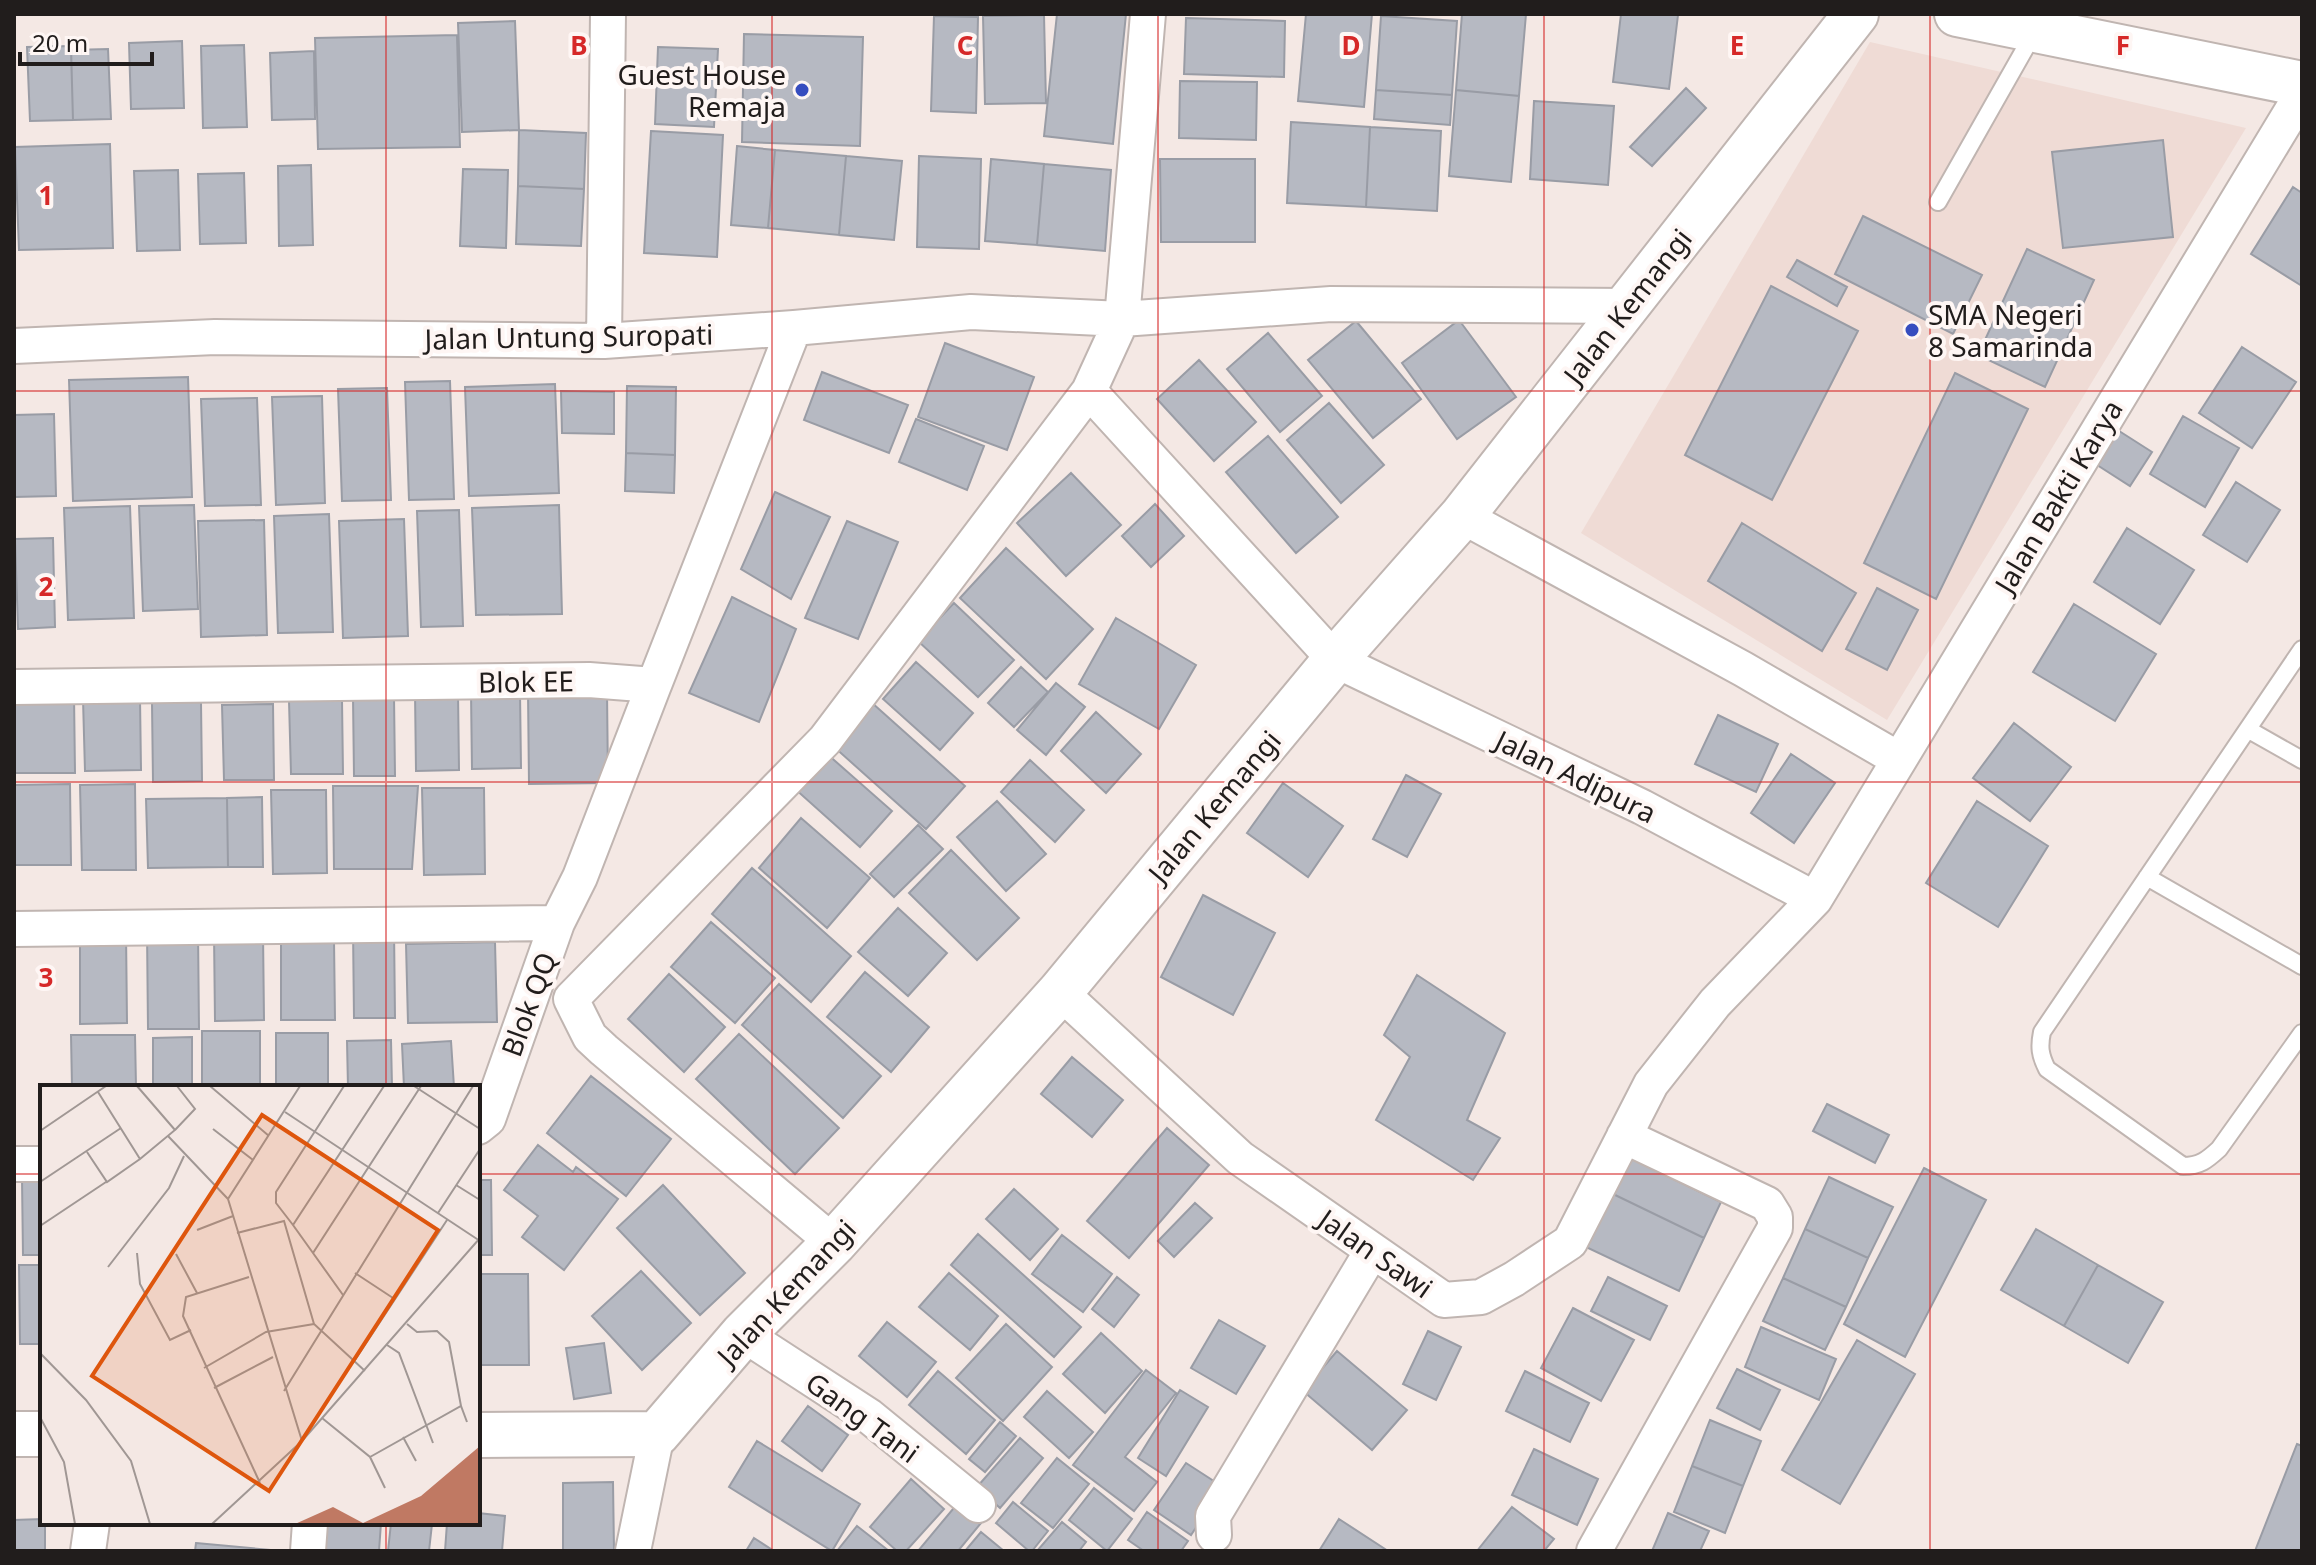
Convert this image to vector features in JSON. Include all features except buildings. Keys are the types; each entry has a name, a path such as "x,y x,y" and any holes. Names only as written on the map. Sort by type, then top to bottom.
{"street":[{"path":"604,341 608,14"},
{"path":"571,999 825,740 1089,391 1122,319 1148,14"},
{"name":"Jalan Kemangi","path":"657,1434 743,1334 834,1243 1060,992 1335,660 1462,516 1856,14"},
{"path":"1957,14 2302,84"},
{"name":"Jalan Bakti Karya","path":"1815,899 2302,94"},
{"name":"Jalan Untung Suropati","path":"14,346 215,337 604,341 971,312 1122,319 1331,304 1628,306"},
{"path":"654,685 794,328"},
{"path":"1089,391 1335,660"},
{"path":"1462,516 1743,669 1898,759"},
{"name":"Jalan Adipura","path":"1335,660 1642,807 1815,899"},
{"name":"Blok EE","path":"14,687 589,680 654,685"},
{"name":"Blok QQ","path":"480,1125 488,1119 557,923 580,877 654,685"},
{"name":"Jalan Sawi","path":"1060,992 1240,1158 1444,1300 1481,1297 1570,1242 1651,1084 1715,1003 1815,899"},
{"path":"14,929 557,923 563,978 590,1037 834,1243"},
{"path":"1594,1551 1775,1228 1775,1217 1767,1204 1624,1136"},
{"path":"14,1164 40,1164"},
{"path":"1214,1535 1213,1516 1372,1251"},
{"name":"Gang Tani","path":"743,1334 869,1416 978,1505"},
{"path":"14,1434 40,1434"},
{"path":"480,1435 657,1434 633,1551"},
{"path":"88,1551 92,1525"},
{"path":"308,1551 310,1525"}],"lane":[{"path":"1938,202 2036,29"},
{"path":"2302,649 2042,1032 2039,1046 2047,1069 2183,1166 2192,1166 2203,1163 2219,1149 2302,1033"},
{"path":"2249,730 2302,760"},
{"path":"2147,877 2302,966"}],"shaded area":[{"name":"SMA Negeri 8 Samarinda","path":"1870,42 2246,128 1887,720 1581,533"}],"place":[{"name":"Guest House Remaja","path":"802,90"},
{"name":"SMA Negeri 8 Samarinda","path":"1912,330"}]}
